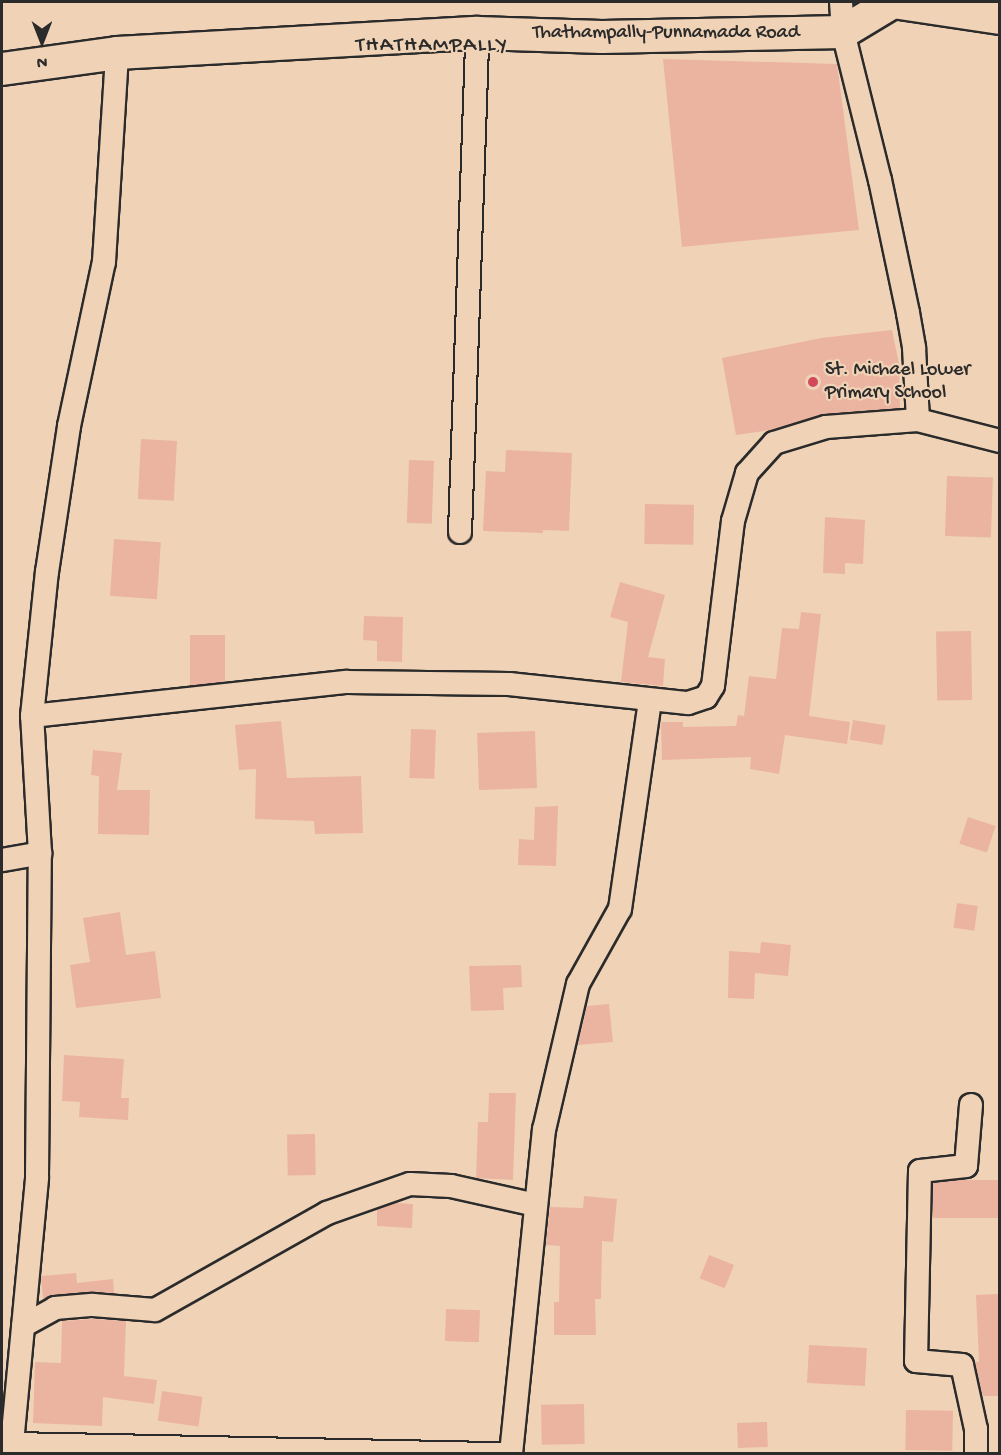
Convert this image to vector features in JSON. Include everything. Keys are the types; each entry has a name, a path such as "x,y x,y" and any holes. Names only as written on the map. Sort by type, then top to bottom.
{"main road":[{"name":"Thathampally-Punnamada Road","path":"2,69 117,53 477,33 602,37 842,17 893,2 999,18"}],"street":[{"path":"842,17 908,313 914,348 918,420"},
{"path":"460,532 477,33"},
{"path":"117,53 104,262 69,426 47,572 32,716 40,853 37,1176 12,1449 511,1454 544,1130 571,1005 578,984 616,919 624,894 650,700"},
{"path":"32,716 347,682 509,684 688,704 706,697 713,686 733,521 747,473 774,443 826,427 918,420 999,441"},
{"path":"2,860 40,853"},
{"path":"971,1105 966,1166 920,1171 916,1361 962,1365 976,1429 976,1454"},
{"path":"23,1326 55,1308 93,1305 155,1310 327,1213 410,1184 451,1186 536,1204"}],"building":[{"path":"663,59 837,64 859,230 682,247"},
{"name":"St. Michael Lower Primary School","path":"892,330 899,364 900,408 825,414 771,430 736,435 722,358 821,338"},
{"path":"141,439 177,441 174,501 138,499"},
{"path":"506,450 572,453 569,531 543,530 543,533 483,531 486,471 505,472"},
{"path":"409,460 434,461 432,524 407,523"},
{"path":"947,476 993,478 991,538 945,536"},
{"path":"645,504 694,505 693,545 644,544"},
{"path":"825,517 865,520 863,564 845,563 845,574 823,573"},
{"path":"114,539 161,542 157,599 110,596"},
{"path":"620,582 665,595 648,657 665,659 663,686 621,682 628,622 610,617"},
{"path":"801,612 821,614 809,716 850,722 847,744 785,735 779,774 750,769 751,757 662,760 661,722 683,722 683,727 736,726 738,715 744,716 749,676 776,679 782,628 799,629"},
{"path":"364,616 403,617 402,662 377,661 377,641 363,640"},
{"path":"971,631 972,700 937,701 936,632"},
{"path":"190,635 225,635 225,686 190,686"},
{"path":"853,720 886,725 882,745 850,740"},
{"path":"281,721 287,778 361,776 363,833 315,834 314,821 255,819 256,769 239,770 235,725"},
{"path":"411,729 436,730 434,779 409,778"},
{"path":"535,731 537,788 479,790 477,733"},
{"path":"93,750 122,753 117,790 150,790 149,835 98,834 99,776 91,775"},
{"path":"558,806 556,866 518,865 519,839 534,840 535,807"},
{"path":"968,817 996,826 987,853 959,844"},
{"path":"957,903 978,906 974,931 954,928"},
{"path":"120,912 126,955 155,951 161,998 76,1008 70,965 90,962 83,918"},
{"path":"761,942 791,945 788,976 755,973 754,999 728,998 729,951 760,953"},
{"path":"521,965 522,987 503,988 504,1010 471,1011 469,966"},
{"path":"609,1004 613,1042 578,1045 587,1006"},
{"path":"64,1055 124,1059 121,1098 129,1098 128,1120 79,1117 80,1102 62,1101"},
{"path":"489,1093 516,1093 513,1180 476,1178 478,1122 488,1122"},
{"path":"287,1134 315,1134 316,1175 288,1175"},
{"path":"933,1180 999,1180 999,1218 933,1218"},
{"path":"584,1196 617,1199 613,1242 602,1241 601,1299 595,1299 596,1335 554,1335 554,1302 559,1302 560,1246 546,1245 550,1207 583,1208"},
{"path":"396,1203 413,1204 412,1228 377,1226 377,1210"},
{"path":"709,1255 734,1265 725,1288 700,1278"},
{"path":"76,1273 77,1283 113,1279 114,1293 54,1295 43,1299 41,1276"},
{"path":"999,1294 999,1396 983,1396 975,1362 979,1362 976,1295"},
{"path":"446,1309 480,1310 479,1342 445,1341"},
{"path":"93,1319 126,1321 124,1376 157,1380 154,1404 103,1397 102,1426 33,1423 35,1362 61,1363 62,1321"},
{"path":"809,1345 867,1348 865,1386 807,1383"},
{"path":"162,1391 203,1397 198,1426 158,1421"},
{"path":"584,1404 585,1444 542,1445 541,1405"},
{"path":"906,1410 953,1411 952,1451 905,1450"},
{"path":"767,1422 768,1447 738,1448 737,1423"}],"place":[{"name":"St. Michael Lower Primary School","path":"813,382"}],"district":[{"name":"THATHAMPALLY","path":"432,47"}]}
